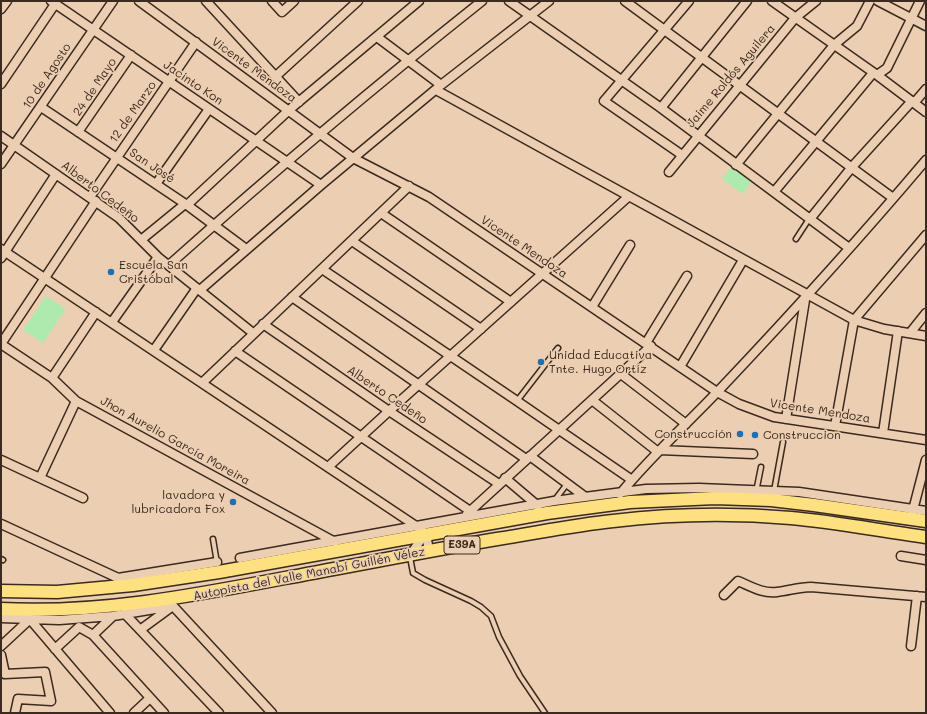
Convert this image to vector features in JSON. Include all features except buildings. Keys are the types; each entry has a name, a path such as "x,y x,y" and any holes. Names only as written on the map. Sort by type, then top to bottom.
{"main road":[{"name":"Autopista del Valle Manabí Guillén Vélez","path":"1,591 57,592 133,585 218,567 339,545 426,534 612,503 670,499 754,499 772,495 814,505 912,514 926,520"},
{"name":"Autopista del Valle Manabí Guillén Vélez","path":"1,609 26,615 71,610 124,610 173,603 410,554 579,525 643,518 736,516 793,518 926,537"}],"street":[{"path":"1,9 7,1"},
{"name":"10 de Agosto","path":"1,164 113,1"},
{"name":"Vicente Mendoza","path":"139,1 354,158 429,197 718,392 750,409 763,414 786,419 926,440"},
{"path":"206,1 299,102"},
{"path":"272,1 282,12 294,1"},
{"path":"276,76 358,1"},
{"path":"141,240 186,204 289,110 419,1"},
{"path":"168,266 320,133 482,1"},
{"path":"510,1 661,108 849,248"},
{"path":"154,350 198,289 439,88 549,1"},
{"path":"625,1 893,198"},
{"path":"682,155 604,101 623,81 689,1"},
{"path":"661,108 747,1"},
{"path":"772,1 926,112"},
{"name":"Jaime Roldós Aguilera","path":"669,172 739,84 795,18 816,1"},
{"path":"736,165 834,45 858,26 870,1"},
{"path":"878,1 926,26"},
{"path":"774,192 815,140 875,74 887,68 920,1"},
{"path":"2,81 53,2"},
{"name":"Jacinto Kon","path":"53,2 321,185"},
{"path":"377,37 439,88 806,297 854,320 871,326 926,336"},
{"name":"12 de Marzo","path":"1,344 45,278 93,199 116,157 196,42"},
{"name":"24 de Mayo","path":"78,132 131,55"},
{"path":"810,218 852,167 926,89"},
{"name":"San José","path":"41,107 186,204 246,249"},
{"path":"156,184 209,109"},
{"name":"Alberto Cedeño","path":"1,136 127,224 168,266 253,333"},
{"path":"612,503 659,451 718,392 806,297 926,162"},
{"path":"56,174 2,253 45,278 112,322 416,526 426,534 429,551"},
{"path":"202,382 409,186"},
{"path":"328,467 628,197"},
{"path":"381,214 511,302"},
{"path":"835,426 854,320 926,235"},
{"path":"352,241 481,329"},
{"path":"592,307 630,245"},
{"path":"112,322 158,257"},
{"path":"680,366 743,260"},
{"path":"322,269 632,480"},
{"path":"470,514 502,481 621,374 649,345 687,276"},
{"path":"292,297 584,496"},
{"path":"786,419 806,297"},
{"path":"52,378 96,312"},
{"path":"910,333 926,313"},
{"name":"Alberto Cedeño","path":"263,324 389,411 502,481 547,513"},
{"path":"883,433 898,331"},
{"name":"Jhon Aurelio García Moreira","path":"1,344 52,378 76,400 339,545"},
{"path":"235,351 470,514"},
{"path":"621,374 686,424"},
{"path":"40,478 76,400"},
{"path":"592,400 659,451 753,454"},
{"path":"1,460 83,498"},
{"path":"926,460 912,514 926,511"},
{"path":"240,558 339,545 470,514 584,496 621,492 700,488 772,495"},
{"path":"1,524 133,585"},
{"path":"410,554 426,534"},
{"path":"901,556 926,560"},
{"path":"117,578 218,567"},
{"path":"724,595 738,581 755,589 776,592 800,587 811,587 926,597"},
{"path":"911,646 917,596"},
{"path":"140,630 173,603 272,713"},
{"path":"93,635 113,616 124,610 140,630 219,713"},
{"path":"1,618 26,615 67,620 113,616"},
{"path":"1,646 26,615"},
{"path":"26,615 110,713"},
{"path":"55,649 79,627 93,635 164,713"},
{"path":"1,655 5,674 45,672 50,701 18,699 16,713"},
{"path":"134,713 150,698"}],"lane":[{"path":"796,239 810,218"},
{"path":"517,401 558,348"},
{"path":"772,495 783,442"},
{"path":"754,499 762,467"},
{"path":"554,501 567,484"},
{"path":"213,539 218,567"},
{"path":"410,554 413,573 471,601 491,616 499,637 520,676 544,713"}],"green space":[{"path":"731,167 751,182 743,194 722,179"},
{"path":"46,296 66,309 43,343 23,330"}],"place":[{"name":"Escuela San Cristóbal","path":"111,272"},
{"name":"Unidad Educativa Tnte. Hugo Ortíz","path":"541,362"},
{"name":"Construcción","path":"740,434"},
{"name":"Construccion","path":"755,435"},
{"name":"lavadora y lubricadora Fox","path":"233,502"}]}
